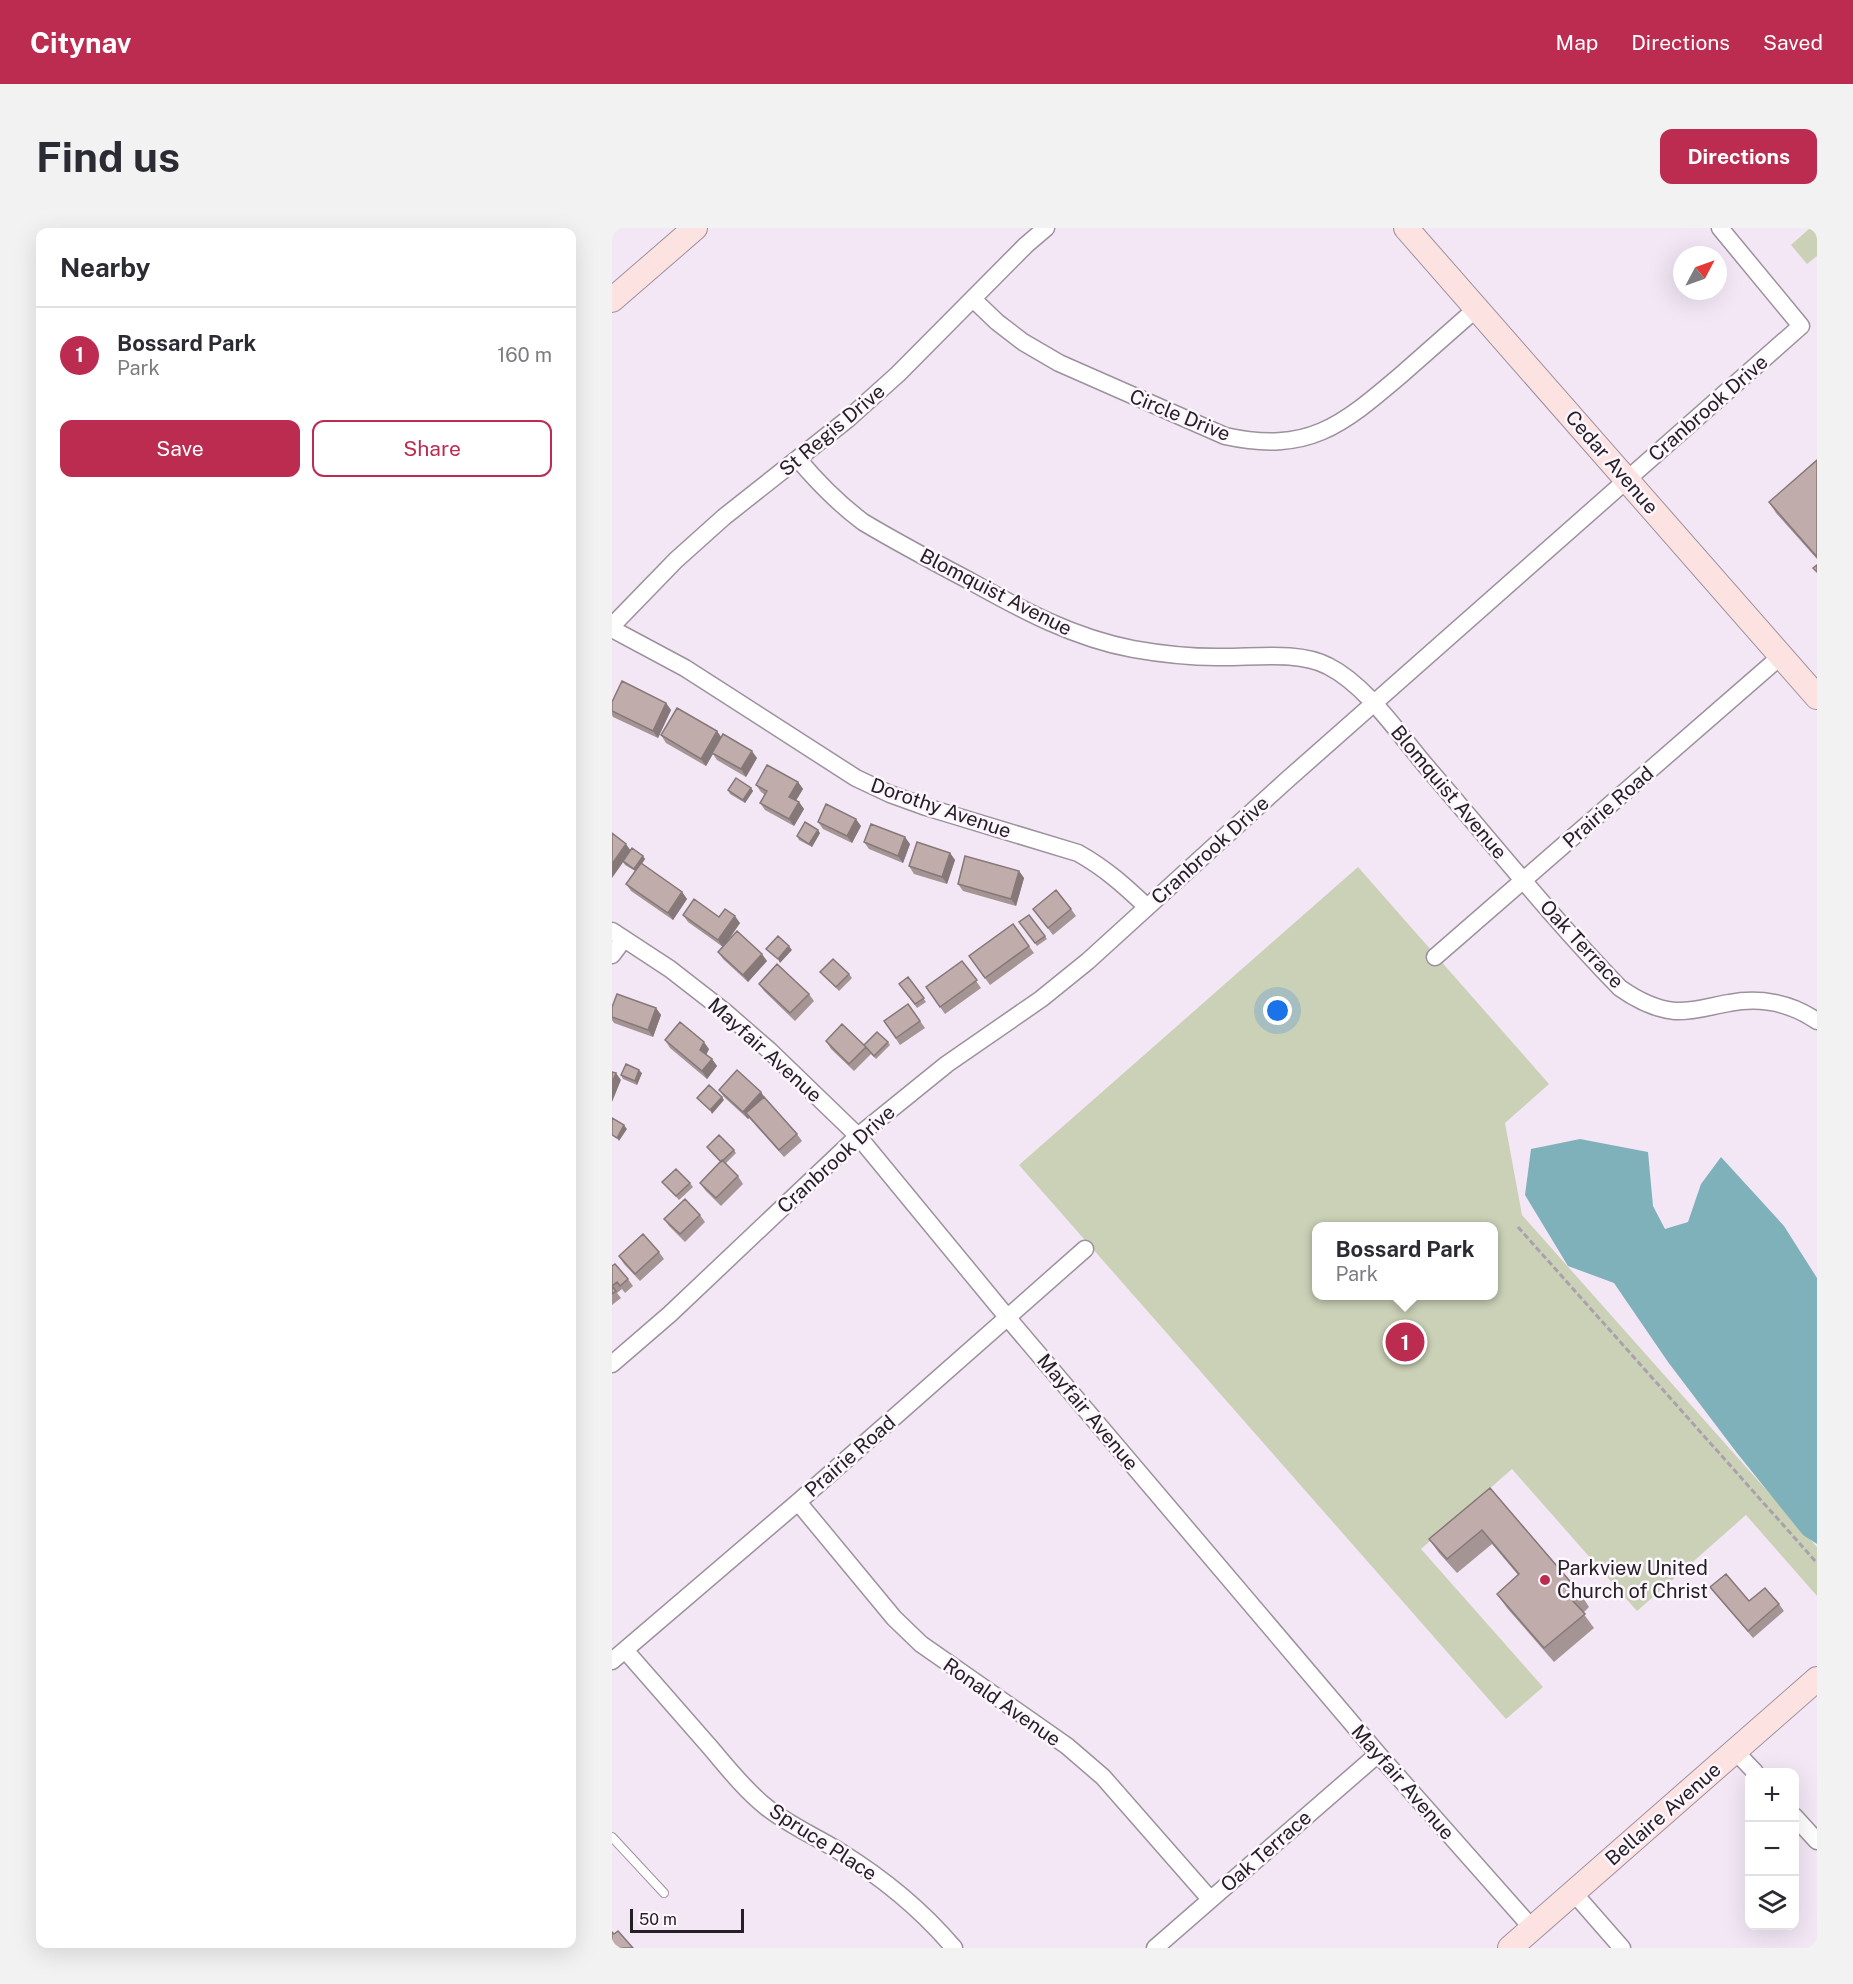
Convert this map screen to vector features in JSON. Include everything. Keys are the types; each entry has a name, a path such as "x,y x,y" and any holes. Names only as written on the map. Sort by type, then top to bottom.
{"street":[{"path":"612,300 694,228"},
{"name":"St Regis Drive","path":"612,628 676,560 898,375 1026,245 1046,228"},
{"name":"Cedar Avenue","path":"1406,228 1817,697"},
{"name":"Cranbrook Drive","path":"612,1364 670,1314 858,1136 947,1064 1041,999 1088,961 1373,703 1801,326 1720,228"},
{"name":"Circle Drive","path":"973,299 1023,342 1059,363 1214,432 1246,440 1271,442 1319,433 1362,409 1477,309"},
{"name":"Blomquist Avenue","path":"798,459 818,484 840,505 863,522 1022,610 1056,626 1112,644 1170,655 1305,658 1325,664 1340,672 1373,703 1524,880"},
{"name":"Dorothy Avenue","path":"612,628 685,668 856,778 926,807 1078,853 1100,865 1120,880 1147,907"},
{"name":"Prairie Road","path":"1435,957 1781,656"},
{"name":"Oak Terrace","path":"1524,880 1620,988 1634,998 1654,1007 1673,1011 1690,1011 1748,1000 1768,1001 1789,1006 1817,1021"},
{"path":"612,955 618,935"},
{"name":"Mayfair Avenue","path":"618,935 669,969 724,1011 770,1051 858,1136 1378,1754 1532,1928"},
{"name":"Prairie Road","path":"618,1655 798,1502 1085,1249"},
{"name":"Ronald Avenue","path":"798,1502 894,1618 921,1644 1067,1746 1102,1777 1210,1899"},
{"name":"Spruce Place","path":"618,1655 765,1807 792,1826 867,1869 901,1894 934,1924 954,1948"},
{"name":"Bellaire Avenue","path":"1509,1948 1817,1679"},
{"path":"1735,1751 1750,1768"},
{"name":"Oak Terrace","path":"1155,1948 1378,1754"},
{"path":"1799,1821 1817,1841"},
{"path":"1573,1892 1622,1948"}],"lane":[{"path":"612,1837 664,1893"}],"path":[{"path":"1518,1227 1817,1563"}],"green space":[{"path":"1810,228 1817,228 1817,256 1807,264 1791,245"},
{"path":"1358,867 1549,1084 1505,1123 1522,1215 1817,1547 1817,1596 1746,1515 1637,1611 1512,1469 1421,1549 1543,1687 1506,1719 1019,1165"}],"water":[{"path":"1580,1139 1648,1152 1653,1206 1665,1229 1688,1222 1701,1184 1721,1157 1784,1226 1817,1278 1817,1544 1803,1535 1737,1453 1668,1362 1614,1283 1568,1266 1525,1195 1531,1149"}],"building":[{"path":"1817,460 1817,557 1769,502"},
{"path":"622,681 666,703 653,731 612,711 612,702"},
{"path":"677,708 717,731 701,759 661,735"},
{"path":"723,734 752,751 741,769 712,753"},
{"path":"767,765 798,782 789,797 799,802 789,819 760,803 767,791 756,785"},
{"path":"736,778 751,788 743,800 728,790"},
{"path":"826,804 856,819 847,836 818,822"},
{"path":"805,822 818,830 809,844 797,836"},
{"path":"871,824 905,837 898,856 864,842"},
{"path":"612,833 626,844 612,864"},
{"path":"917,842 950,853 942,877 909,866"},
{"path":"632,848 643,856 634,869 623,861"},
{"path":"965,856 1019,871 1011,899 958,884"},
{"path":"641,863 682,892 668,913 626,884"},
{"path":"1056,890 1071,909 1048,928 1033,909"},
{"path":"694,899 719,917 725,909 735,916 718,940 683,915"},
{"path":"1029,915 1045,936 1035,943 1019,922"},
{"path":"1013,924 1029,946 985,978 969,956"},
{"path":"737,931 762,954 743,975 718,952"},
{"path":"778,936 789,946 778,959 766,949"},
{"path":"833,959 849,974 836,987 820,972"},
{"path":"962,961 977,980 940,1007 926,987"},
{"path":"777,964 809,994 790,1013 759,984"},
{"path":"908,977 924,998 915,1004 899,984"},
{"path":"617,994 656,1008 648,1030 612,1017 612,1007"},
{"path":"908,1004 920,1021 896,1038 884,1021"},
{"path":"680,1022 704,1042 700,1050 712,1059 702,1071 665,1040"},
{"path":"842,1024 866,1047 849,1064 826,1041"},
{"path":"877,1032 888,1042 874,1056 864,1045"},
{"path":"626,1064 639,1070 635,1081 621,1075"},
{"path":"737,1070 761,1092 743,1112 719,1090"},
{"path":"709,1085 722,1097 710,1110 697,1098"},
{"path":"764,1097 797,1134 779,1150 746,1113"},
{"path":"612,1118 624,1125 617,1138 612,1135"},
{"path":"719,1135 734,1150 721,1162 707,1147"},
{"path":"722,1160 738,1176 716,1198 700,1183"},
{"path":"676,1169 690,1183 676,1196 662,1182"},
{"path":"685,1199 700,1215 680,1234 664,1219"},
{"path":"643,1234 659,1252 635,1274 619,1256"},
{"path":"615,1264 628,1279 620,1286 617,1282 612,1286 612,1266"},
{"name":"Parkview United Church of Christ","path":"1490,1488 1580,1593 1572,1600 1585,1614 1544,1648 1497,1594 1519,1574 1482,1530 1447,1559 1429,1539"},
{"path":"1726,1574 1749,1601 1765,1588 1779,1604 1748,1631 1710,1587"},
{"path":"618,1931 633,1948 612,1948 612,1932 614,1934"}],"place":[{"name":"Bossard Park","path":"1405,1342"},
{"name":"Parkview United Church of Christ","path":"1545,1580"}]}
